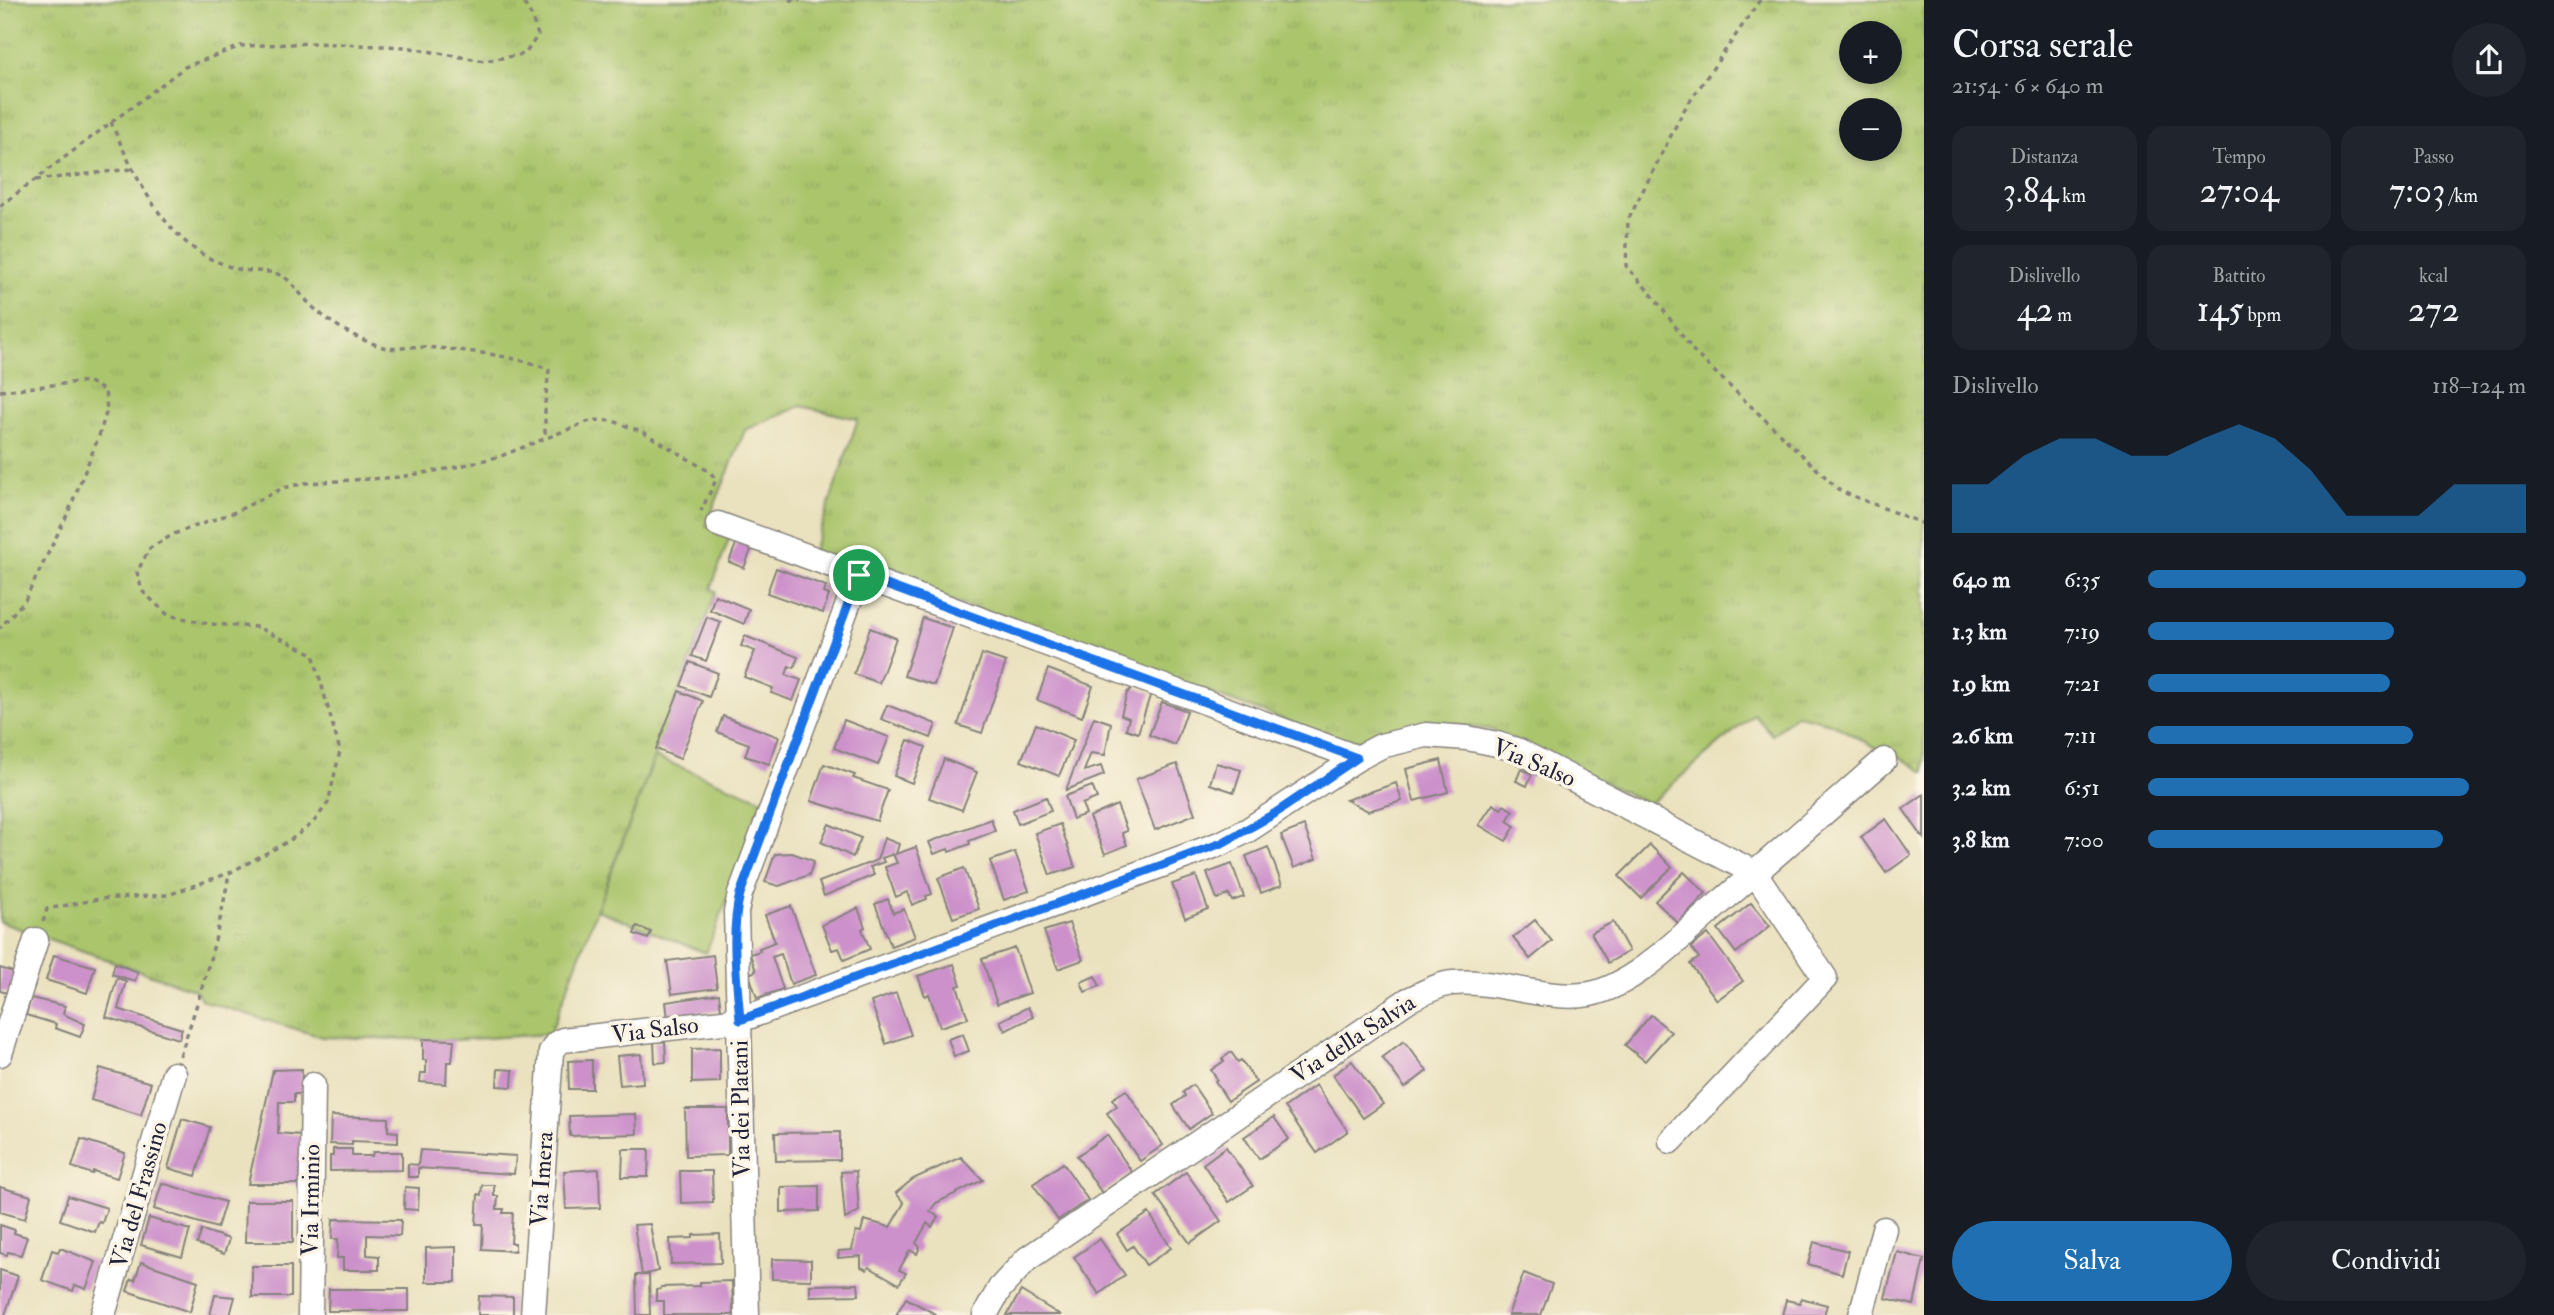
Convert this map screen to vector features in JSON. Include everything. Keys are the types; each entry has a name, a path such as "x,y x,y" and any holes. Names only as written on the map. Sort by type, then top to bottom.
{"street":[{"path":"718,524 1357,758"},
{"name":"Via dei Platani","path":"747,1315 736,912 740,894 859,575"},
{"name":"Via Salso","path":"556,1044 563,1040 740,1020 1222,843 1274,814 1357,758 1381,746 1426,735 1467,738 1519,751 1755,873"},
{"name":"Via della Salvia","path":"985,1315 1000,1288 1027,1259 1408,1000 1450,983 1483,982 1569,996 1591,994 1614,986 1660,954 1884,760"},
{"path":"1671,1141 1825,978 1755,873"},
{"path":"0,1054 36,940"},
{"name":"Via Imera","path":"533,1315 551,1052 556,1044"},
{"name":"Via del Frassino","path":"103,1315 174,1074"},
{"name":"Via Irminio","path":"310,1315 313,1085"},
{"path":"1861,1315 1884,1229"}],"path":[{"path":"0,206 185,67 241,46 314,43 405,47 484,61 525,54 538,35 522,0"},
{"path":"789,0 800,0"},
{"path":"1760,0 1684,110 1628,219 1626,266 1653,296 1695,353 1840,491 1924,524"},
{"path":"111,122 131,169 162,216 188,244 215,261 241,270 279,274 294,285 306,302 339,327 368,343 391,349 417,346 480,354 537,363 549,369 545,437"},
{"path":"35,180 131,169"},
{"path":"0,391 88,381 105,391 107,410 62,525 25,600 0,628"},
{"path":"36,940 47,909 99,899 168,895 229,873 289,841 313,823 328,803 340,751 313,654 257,627 210,624 168,615 142,591 136,572 149,548 174,534 236,512 283,488 306,483 400,477 452,468 501,456 592,420 614,421 643,432 710,472 716,480 698,516 718,524"},
{"path":"174,1074 206,979 221,924 229,873"}],"green space":[{"path":"0,0 1924,0 1924,772 1831,723 1796,714 1772,735 1754,714 1649,804 1490,729 1424,723 1349,743 813,551 858,419 801,406 745,430 706,526 730,536 711,589 716,591 715,595 550,1034 454,1040 322,1037 203,1001 195,990 0,922"},
{"path":"655,757 766,801 706,953 597,910"}],"building":[{"path":"738,539 753,545 744,568 729,562"},
{"path":"776,568 826,586 824,593 829,595 823,613 767,593"},
{"path":"715,595 749,609 744,624 710,610"},
{"path":"707,617 721,622 706,661 692,656"},
{"path":"923,618 953,628 934,685 904,676"},
{"path":"870,628 896,638 879,683 854,674"},
{"path":"745,636 798,657 794,668 789,666 786,675 801,680 793,701 771,693 773,688 744,677 755,651 741,646"},
{"path":"982,654 1006,662 982,733 958,725"},
{"path":"690,662 718,673 709,697 681,686"},
{"path":"1048,669 1093,686 1082,717 1037,700"},
{"path":"1133,687 1151,693 1138,733 1126,729 1129,718 1121,715 1127,693"},
{"path":"679,691 703,701 680,759 656,749"},
{"path":"1162,702 1187,711 1175,745 1149,735"},
{"path":"887,705 936,724 931,738 881,719"},
{"path":"723,716 779,737 769,764 745,756 749,744 717,732"},
{"path":"1094,717 1111,723 1105,755 1091,753 1084,771 1101,766 1104,775 1066,790"},
{"path":"844,720 889,737 878,765 834,748"},
{"path":"1036,724 1074,740 1059,776 1021,761"},
{"path":"908,740 926,747 912,783 894,776"},
{"path":"944,759 977,772 962,810 929,798"},
{"path":"1441,760 1448,792 1414,801 1406,769"},
{"path":"1216,763 1241,770 1234,792 1210,784"},
{"path":"824,764 888,790 877,821 811,801"},
{"path":"1177,764 1195,814 1155,830 1136,779"},
{"path":"1521,769 1532,774 1527,786 1516,781"},
{"path":"1396,783 1402,801 1368,811 1346,800"},
{"path":"1092,786 1097,798 1082,804 1086,814 1073,819 1065,796"},
{"path":"1924,794 1924,839 1903,809"},
{"path":"1046,797 1051,811 1018,824 1013,810"},
{"path":"1493,804 1501,809 1504,805 1513,811 1507,821 1515,826 1506,841 1479,825"},
{"path":"1117,805 1127,831 1122,833 1127,845 1105,854 1089,817"},
{"path":"991,819 995,831 949,852 948,849 934,854 929,842"},
{"path":"1886,819 1911,855 1886,873 1861,837"},
{"path":"829,824 861,838 853,857 821,842"},
{"path":"1060,824 1075,867 1050,875 1035,833"},
{"path":"1304,826 1316,859 1294,868 1281,835"},
{"path":"884,838 899,844 896,854 916,847 932,894 926,896 927,899 912,905 907,892 896,897 885,867 897,863 893,854 882,858 884,862 870,867 874,875 824,896 819,882 877,860"},
{"path":"1650,845 1672,867 1641,898 1619,876"},
{"path":"1268,847 1282,885 1261,893 1246,856"},
{"path":"1015,852 1029,891 1004,900 990,861"},
{"path":"792,853 814,861 809,875 779,886 765,882 775,854"},
{"path":"1232,864 1244,897 1232,901 1229,894 1217,899 1207,873"},
{"path":"964,868 979,909 953,918 938,878"},
{"path":"1684,872 1706,893 1678,923 1655,901"},
{"path":"1196,876 1208,909 1185,918 1172,884"},
{"path":"888,899 893,913 904,909 915,937 891,946 875,904"},
{"path":"1751,903 1770,926 1736,953 1718,929"},
{"path":"791,906 816,975 791,984 781,954 772,957 783,989 757,998 749,974 756,971 750,954 775,942 765,915"},
{"path":"858,908 870,949 844,960 839,948 832,950 822,925"},
{"path":"1535,920 1552,941 1530,959 1513,938"},
{"path":"1613,922 1629,951 1608,963 1591,933"},
{"path":"1069,923 1083,960 1058,969 1044,931"},
{"path":"637,926 651,932 648,939 634,934"},
{"path":"1708,934 1743,981 1717,1000 1690,964 1699,958 1691,947"},
{"path":"1015,948 1030,993 997,1004 982,959"},
{"path":"54,955 95,967 87,993 46,980"},
{"path":"713,955 717,988 672,994 667,961"},
{"path":"115,963 138,972 135,981 112,974"},
{"path":"954,964 961,985 957,986 968,1018 940,1027 929,994 925,996 918,976"},
{"path":"0,968 16,973 11,994 0,991"},
{"path":"1095,976 1100,986 1085,992 1081,982"},
{"path":"117,978 126,981 118,1009 182,1029 179,1039 106,1017"},
{"path":"896,993 911,1035 886,1044 871,1002"},
{"path":"719,994 721,1010 668,1019 666,1002"},
{"path":"31,998 65,1006 63,1014 85,1024 80,1037 55,1028 56,1024 26,1015"},
{"path":"1028,1007 1033,1017 1005,1031 1000,1021"},
{"path":"1651,1015 1671,1032 1645,1061 1625,1045"},
{"path":"963,1034 969,1051 954,1056 948,1039"},
{"path":"423,1039 454,1040 452,1062 447,1062 446,1084 420,1082 421,1073 426,1073"},
{"path":"665,1041 666,1062 655,1063 654,1042"},
{"path":"1404,1041 1427,1071 1405,1088 1382,1057"},
{"path":"720,1048 720,1082 692,1083 692,1049"},
{"path":"1231,1052 1238,1062 1241,1060 1256,1082 1228,1101 1211,1070"},
{"path":"641,1054 643,1083 620,1085 617,1056"},
{"path":"592,1060 592,1089 569,1089 568,1061"},
{"path":"1352,1061 1383,1104 1363,1118 1333,1075"},
{"path":"100,1068 151,1083 141,1115 91,1100"},
{"path":"302,1069 301,1094 294,1094 294,1102 279,1102 278,1133 301,1135 300,1184 248,1184 273,1070"},
{"path":"498,1069 513,1070 512,1087 497,1086"},
{"path":"1193,1085 1212,1113 1189,1129 1173,1105 1185,1096 1183,1092"},
{"path":"1316,1085 1348,1131 1317,1153 1285,1107"},
{"path":"1126,1090 1163,1145 1140,1161 1107,1113 1117,1106 1112,1099"},
{"path":"685,1109 728,1109 728,1155 686,1156"},
{"path":"636,1114 637,1134 570,1136 569,1116"},
{"path":"331,1116 388,1118 388,1131 398,1132 398,1143 352,1141 352,1145 330,1144"},
{"path":"1274,1117 1289,1139 1259,1159 1244,1137"},
{"path":"182,1119 210,1127 196,1176 168,1168"},
{"path":"840,1132 840,1160 776,1161 775,1133"},
{"path":"1107,1135 1132,1172 1102,1193 1077,1156"},
{"path":"81,1139 125,1153 117,1178 72,1167"},
{"path":"1226,1147 1253,1186 1229,1202 1203,1164"},
{"path":"333,1149 352,1149 352,1156 372,1156 373,1152 402,1152 402,1170 330,1171"},
{"path":"623,1149 649,1149 648,1177 622,1177"},
{"path":"420,1150 516,1156 514,1174 418,1168 418,1177 408,1177 408,1164 418,1165"},
{"path":"961,1157 983,1180 936,1203 930,1211 938,1217 932,1227 927,1223 916,1243 920,1247 917,1254 910,1250 899,1270 906,1273 899,1284 869,1267 867,1270 861,1267 861,1256 838,1258 839,1251 852,1250 856,1231 861,1232 864,1220 890,1227 904,1203 896,1193 913,1179"},
{"path":"1063,1163 1088,1200 1058,1220 1033,1184"},
{"path":"599,1169 600,1208 566,1209 564,1171"},
{"path":"680,1171 712,1171 713,1202 681,1203"},
{"path":"856,1171 859,1211 845,1219 841,1172"},
{"path":"1186,1172 1221,1221 1190,1243 1155,1195"},
{"path":"162,1183 225,1202 217,1228 154,1209"},
{"path":"482,1185 494,1185 494,1196 498,1196 497,1209 504,1209 503,1213 513,1213 511,1243 515,1243 515,1251 482,1249 483,1224 476,1224 478,1194 481,1195"},
{"path":"819,1186 819,1211 781,1212 781,1187"},
{"path":"0,1187 31,1196 25,1219 0,1212"},
{"path":"405,1187 419,1188 418,1210 404,1209"},
{"path":"68,1196 107,1208 102,1223 99,1222 95,1232 60,1220"},
{"path":"246,1201 293,1201 293,1242 245,1242"},
{"path":"1149,1213 1171,1248 1146,1265 1133,1246 1127,1250 1117,1234"},
{"path":"149,1218 190,1230 182,1257 141,1245"},
{"path":"333,1219 401,1220 400,1236 367,1235 367,1255 379,1256 379,1270 343,1270 343,1258 337,1258 338,1239 332,1239"},
{"path":"650,1224 658,1271 642,1275 634,1225"},
{"path":"0,1225 27,1237 21,1255 0,1253"},
{"path":"202,1230 229,1239 224,1254 197,1244"},
{"path":"720,1234 721,1263 671,1264 670,1239"},
{"path":"1100,1239 1125,1275 1099,1294 1074,1257"},
{"path":"1814,1242 1848,1251 1842,1274 1808,1264"},
{"path":"456,1247 456,1282 426,1282 426,1248"},
{"path":"60,1248 96,1262 86,1289 75,1285 73,1291 42,1280 52,1250 58,1252"},
{"path":"1897,1252 1924,1259 1914,1305 1885,1298"},
{"path":"772,1259 811,1260 811,1280 772,1279"},
{"path":"141,1262 198,1281 190,1312 127,1291 131,1279 135,1280"},
{"path":"252,1266 291,1266 291,1297 252,1297"},
{"path":"0,1270 18,1276 5,1315 0,1315"},
{"path":"1524,1273 1552,1284 1541,1315 1508,1315"},
{"path":"636,1275 649,1275 650,1315 637,1315"},
{"path":"732,1281 733,1315 664,1315 664,1301 656,1301 656,1290 661,1287 700,1286 700,1282"},
{"path":"858,1284 859,1295 810,1296 810,1285"},
{"path":"329,1289 409,1289 409,1311 328,1311"},
{"path":"1021,1291 1055,1312 1061,1315 1007,1315"},
{"path":"215,1295 235,1297 230,1315 210,1315"},
{"path":"479,1296 513,1297 513,1315 478,1315"},
{"path":"906,1298 937,1315 896,1315"},
{"path":"1801,1298 1827,1305 1824,1315 1782,1315 1786,1300 1800,1303"}],"route":[{"path":"859,575 1077,654 1357,758 1274,814 1222,843 740,1020 735,941 740,894 859,575"}]}
